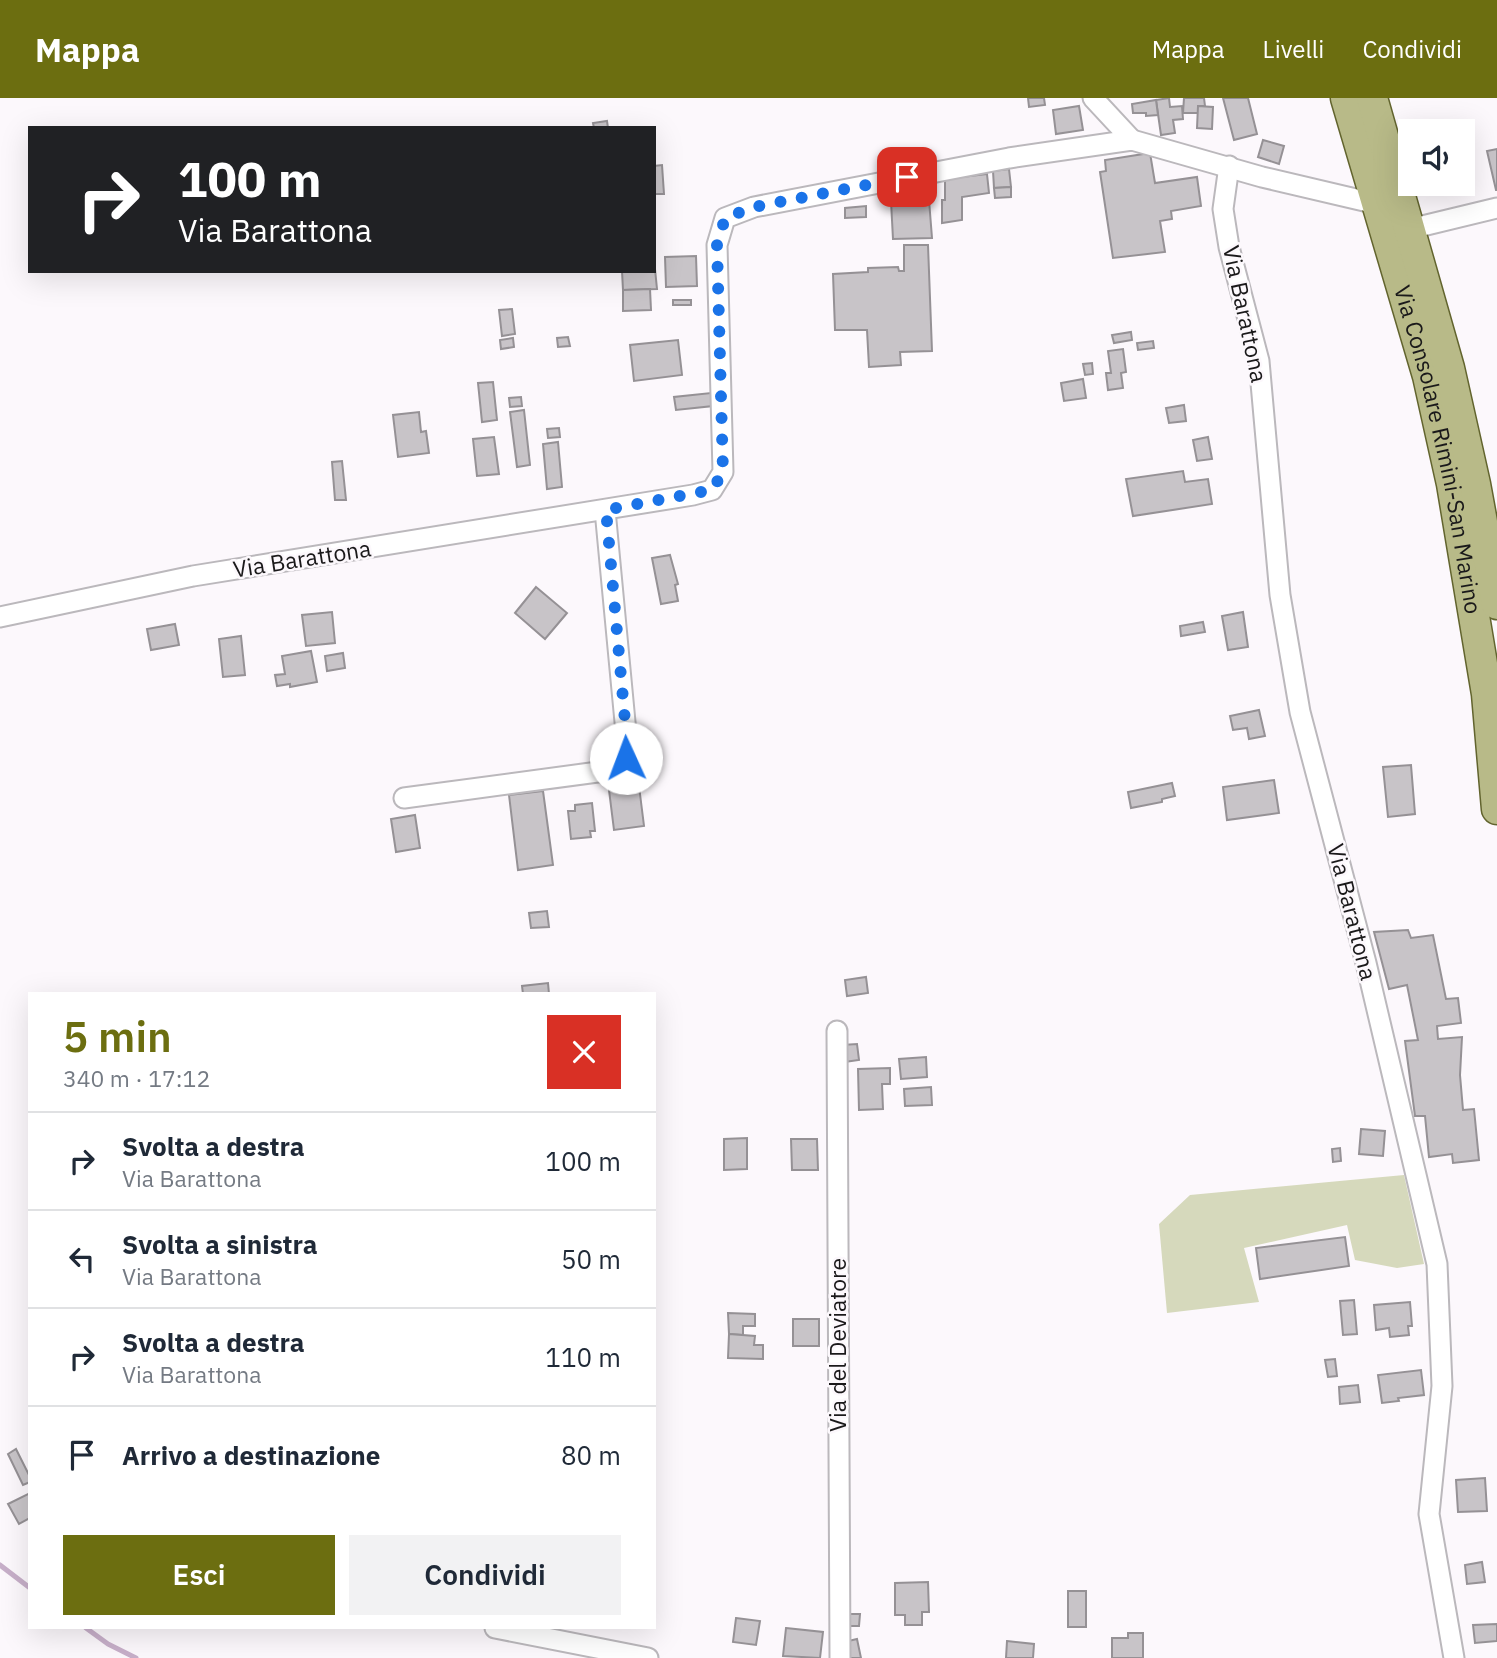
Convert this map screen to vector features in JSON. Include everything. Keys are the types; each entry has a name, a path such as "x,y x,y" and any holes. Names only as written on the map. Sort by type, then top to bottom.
{"main road":[{"name":"Via Consolare Rimini-San Marino","path":"1346,98 1428,376 1452,484 1487,694 1497,810"},
{"name":"Via Consolare Rimini-San Marino","path":"1372,98 1448,368 1475,484 1497,604"}],"street":[{"path":"1093,98 1132,140"},
{"name":"Via Barattona","path":"0,617 193,576 606,510 712,490 723,472 717,245 725,218 754,207 969,165 1132,140 1262,177 1377,204"},
{"name":"Via Barattona","path":"1229,166 1223,209 1229,247 1259,361 1280,595 1300,712 1366,963 1437,1264 1442,1385 1429,1514 1454,1658"},
{"path":"1377,204 1410,229 1497,208"},
{"path":"404,798 620,768 626,758 627,743 606,510"},
{"name":"Via del Deviatore","path":"837,1031 840,1658"},
{"path":"500,1629 648,1658"}],"green space":[{"path":"1404,1175 1424,1264 1397,1268 1355,1260 1347,1225 1244,1248 1259,1302 1167,1313 1159,1224 1190,1195"}],"building":[{"path":"1028,98 1044,98 1045,105 1029,107"},
{"path":"1169,98 1170,107 1182,106 1183,119 1173,120 1175,133 1161,135 1156,100"},
{"path":"1184,98 1204,98 1205,106 1198,106 1198,113 1183,113"},
{"path":"1223,98 1248,98 1257,134 1234,140"},
{"path":"1156,100 1158,115 1133,113 1132,104"},
{"path":"1079,106 1083,130 1056,134 1053,110"},
{"path":"1198,106 1213,107 1212,129 1197,128"},
{"path":"607,121 608,126 594,126 593,123"},
{"path":"1263,140 1284,146 1279,164 1258,157"},
{"path":"1497,149 1497,190 1496,190 1487,151"},
{"path":"1150,153 1155,183 1197,177 1201,206 1171,211 1172,219 1160,221 1165,252 1113,258 1100,172 1106,171 1105,160"},
{"path":"662,165 664,194 656,194 656,166"},
{"path":"1009,169 1011,187 994,188 993,171"},
{"path":"987,174 989,193 962,197 962,220 942,223 945,179"},
{"path":"1011,187 1011,197 995,198 994,188"},
{"path":"929,200 932,238 893,239 891,201"},
{"path":"866,206 866,217 845,218 845,208"},
{"path":"904,245 928,245 932,351 900,352 901,365 869,367 867,330 835,330 833,274 868,272 868,268 898,267 899,271 904,271"},
{"path":"696,256 697,286 666,287 665,257"},
{"path":"622,273 655,273 657,289 623,290"},
{"path":"650,289 651,310 623,311 623,290"},
{"path":"673,300 691,300 691,305 673,305"},
{"path":"512,309 515,334 502,336 499,310"},
{"path":"1131,332 1132,340 1114,343 1112,335"},
{"path":"568,337 570,346 558,347 557,338"},
{"path":"513,338 514,347 501,349 500,340"},
{"path":"678,340 682,375 634,381 630,345"},
{"path":"1153,341 1154,348 1138,350 1137,343"},
{"path":"1123,349 1126,372 1121,373 1123,388 1108,390 1106,373 1111,373 1108,351"},
{"path":"1092,363 1093,374 1085,375 1083,364"},
{"path":"1083,379 1086,398 1064,401 1061,383"},
{"path":"493,382 497,420 482,422 478,383"},
{"path":"711,393 713,406 676,410 674,397"},
{"path":"521,397 522,406 510,407 509,398"},
{"path":"1184,405 1186,421 1169,423 1166,408"},
{"path":"524,410 530,465 517,467 510,412"},
{"path":"419,412 421,432 426,431 429,453 398,457 393,415"},
{"path":"559,428 560,437 548,438 547,429"},
{"path":"494,437 499,474 477,476 473,439"},
{"path":"1208,437 1212,459 1197,461 1193,440"},
{"path":"558,442 562,487 547,489 543,444"},
{"path":"342,461 346,500 335,500 332,462"},
{"path":"1183,471 1185,482 1208,479 1212,504 1133,516 1126,479"},
{"path":"670,555 678,584 675,585 678,601 661,604 652,558"},
{"path":"536,587 567,613 545,639 515,613"},
{"path":"332,612 335,643 306,646 302,615"},
{"path":"1243,612 1248,647 1228,650 1222,616"},
{"path":"1203,622 1205,632 1181,636 1180,626"},
{"path":"175,624 179,645 151,650 147,629"},
{"path":"241,636 245,675 223,677 219,639"},
{"path":"311,651 317,682 290,687 290,684 277,686 275,675 285,674 282,656"},
{"path":"343,653 345,668 327,671 325,656"},
{"path":"1259,710 1265,736 1249,739 1247,728 1233,730 1230,716"},
{"path":"1411,765 1415,814 1388,817 1383,767"},
{"path":"1274,780 1279,813 1227,820 1223,787"},
{"path":"1172,783 1175,796 1162,799 1162,802 1131,808 1128,792"},
{"path":"639,786 644,826 614,830 609,790"},
{"path":"543,791 553,865 518,870 509,795"},
{"path":"592,803 595,831 590,831 591,837 571,839 568,811 575,811 575,805"},
{"path":"415,815 420,848 396,852 391,819"},
{"path":"547,911 549,927 531,928 529,913"},
{"path":"1408,930 1411,938 1433,935 1446,999 1458,998 1461,1023 1437,1026 1438,1039 1462,1037 1460,1075 1463,1110 1474,1109 1479,1160 1453,1163 1452,1154 1429,1157 1425,1116 1415,1116 1405,1041 1418,1040 1407,985 1389,989 1374,932"},
{"path":"866,977 868,993 847,996 845,980"},
{"path":"548,983 549,992 523,992 522,986"},
{"path":"857,1044 859,1060 844,1062 842,1045"},
{"path":"926,1057 927,1077 901,1079 899,1059"},
{"path":"890,1068 890,1084 882,1084 883,1109 859,1110 858,1069"},
{"path":"931,1087 932,1105 905,1106 904,1089"},
{"path":"1361,1129 1385,1131 1383,1156 1359,1154"},
{"path":"747,1138 747,1169 724,1170 724,1139"},
{"path":"791,1139 817,1139 818,1170 792,1170"},
{"path":"1340,1148 1341,1161 1333,1162 1332,1149"},
{"path":"1345,1237 1349,1266 1260,1279 1256,1248"},
{"path":"1354,1300 1357,1334 1343,1335 1340,1301"},
{"path":"1410,1302 1412,1326 1408,1326 1409,1335 1390,1337 1389,1328 1376,1330 1374,1305"},
{"path":"728,1313 755,1314 755,1326 743,1326 743,1335 729,1334"},
{"path":"793,1319 819,1319 819,1346 793,1346"},
{"path":"729,1334 755,1336 754,1345 763,1345 763,1359 728,1358"},
{"path":"1335,1359 1337,1376 1328,1377 1325,1360"},
{"path":"1421,1370 1424,1395 1382,1403 1378,1375"},
{"path":"1358,1385 1360,1402 1340,1404 1339,1387"},
{"path":"16,1449 28,1473 28,1483 23,1485 8,1454"},
{"path":"1485,1478 1487,1511 1458,1512 1456,1480"},
{"path":"28,1494 28,1519 19,1524 8,1504"},
{"path":"1482,1562 1485,1582 1467,1584 1465,1565"},
{"path":"928,1582 929,1612 922,1612 922,1625 905,1625 905,1615 895,1615 895,1583"},
{"path":"1068,1591 1086,1591 1086,1627 1068,1627"},
{"path":"850,1614 860,1614 859,1626 850,1626"},
{"path":"736,1618 760,1621 756,1645 733,1642"},
{"path":"1497,1624 1497,1641 1475,1643 1473,1625"},
{"path":"786,1628 823,1632 820,1658 783,1656"},
{"path":"1128,1633 1143,1633 1143,1658 1112,1658 1112,1638 1128,1638"},
{"path":"857,1639 861,1658 848,1658 844,1642"},
{"path":"1007,1641 1034,1644 1033,1658 1006,1658"}],"waterway":[{"path":"0,1565 28,1586"},
{"path":"87,1629 108,1644 136,1658"}],"route":[{"path":"626,758 627,743 606,510 712,490 723,472 717,245 725,218 754,207 907,177"}]}
